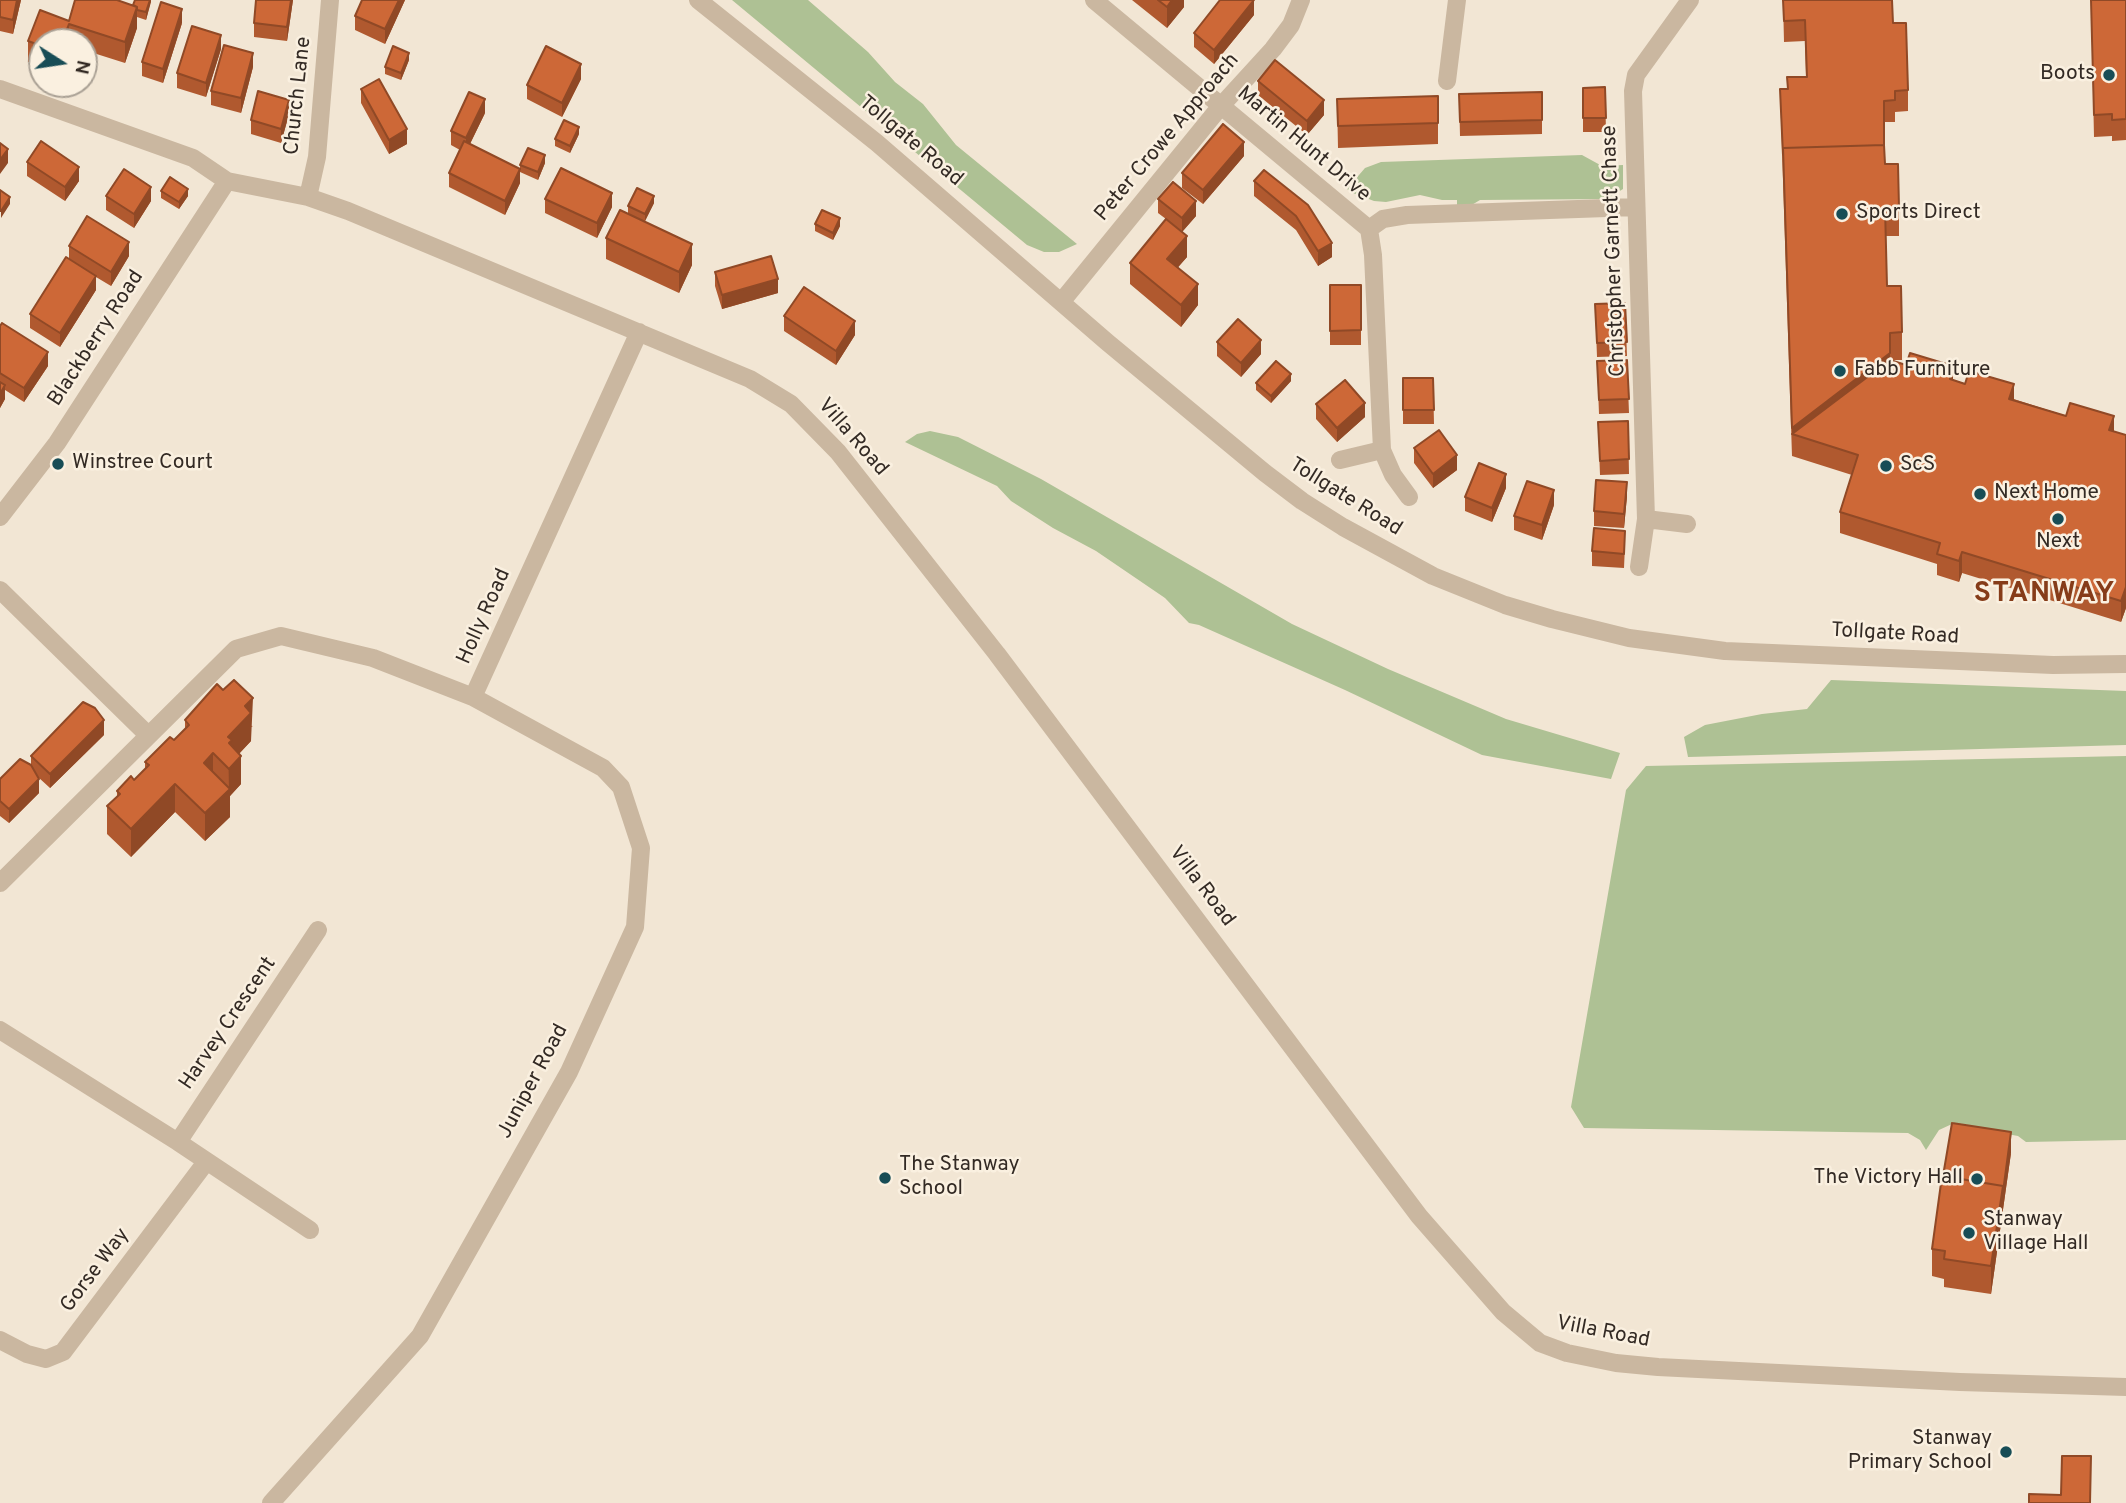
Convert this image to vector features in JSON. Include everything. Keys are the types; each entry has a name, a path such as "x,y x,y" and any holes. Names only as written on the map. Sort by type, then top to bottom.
{"street":[{"name":"Church Lane","path":"308,197 317,157 330,0"},
{"name":"Tollgate Road","path":"698,0 877,143 1198,419 1302,501 1379,548 1433,576 1505,605 1629,638 1724,650 2039,664 2126,664"},
{"name":"Martin Hunt Drive","path":"1094,0 1368,229 1373,255 1382,450 1393,475 1409,497"},
{"name":"Peter Crowe Approach","path":"1062,301 1220,107 1273,50 1291,25 1300,0"},
{"path":"1447,81 1457,0"},
{"name":"Christopher Garnett Chase","path":"1639,567 1646,519 1633,90 1636,75 1690,0"},
{"path":"0,89 193,158 227,181"},
{"name":"Villa Road","path":"227,181 308,197 348,211 750,379 791,404 823,433 1005,665 1419,1216 1503,1312 1540,1343 1567,1353 1616,1363 1658,1367 2126,1387"},
{"name":"Blackberry Road","path":"0,517 57,443 227,181"},
{"path":"1368,229 1383,219 1408,215 1636,207"},
{"name":"Holly Road","path":"0,883 236,649 281,636 373,658 473,697 639,332"},
{"path":"1340,460 1382,450"},
{"path":"1646,519 1687,524"},
{"path":"0,590 148,735"},
{"name":"Juniper Road","path":"271,1503 420,1336 569,1072 635,927 641,848 621,787 603,768 473,697"},
{"name":"Harvey Crescent","path":"178,1142 318,930"},
{"path":"0,1030 178,1142 310,1230"},
{"name":"Gorse Way","path":"0,1340 27,1354 46,1359 63,1352 206,1162"}],"green space":[{"path":"732,0 808,0 868,52 895,82 923,104 956,145 1077,244 1059,252 1044,252 1027,245"},
{"path":"1582,155 1602,166 1623,165 1623,189 1607,199 1480,200 1465,209 1457,209 1457,200 1420,195 1386,202 1374,201 1347,189 1365,168 1381,162"},
{"path":"930,431 958,437 1041,479 1292,624 1388,669 1506,719 1620,753 1611,779 1482,755 1345,690 1199,625 1189,623 1165,598 1096,551 1011,501 997,486 905,442 917,434"},
{"path":"1831,680 2126,691 2126,745 1688,757 1684,737 1705,725 1807,709"},
{"path":"2126,756 2126,1140 2026,1142 2018,1136 1952,1124 1939,1130 1926,1150 1920,1140 1908,1133 1584,1128 1571,1107 1626,790 1646,766"}],"building":[{"path":"0,0 17,0 13,20 0,17"},
{"path":"75,0 117,0 137,7 125,42 98,33 98,28 81,28 69,24 67,28 33,28 40,10 69,21"},
{"path":"135,0 150,0 146,12 137,10 133,5"},
{"path":"256,0 291,0 287,27 254,23"},
{"path":"362,0 399,0 385,29 355,16"},
{"path":"1158,0 1172,0 1167,7"},
{"path":"1220,0 1254,0 1214,50 1194,33"},
{"path":"1783,0 1892,0 1893,23 1906,23 1908,90 1895,91 1895,100 1884,101 1884,145 1783,148 1783,155 1780,89 1788,89 1787,77 1807,77 1805,20 1784,21"},
{"name":"Boots","path":"2091,0 2126,0 2126,119 2112,120 2112,114 2094,115"},
{"path":"161,2 182,9 163,69 142,62"},
{"path":"192,26 221,35 206,83 177,73"},
{"path":"224,45 253,53 241,98 211,91"},
{"path":"393,46 409,53 401,73 385,67"},
{"path":"546,46 581,64 562,103 527,85"},
{"path":"1275,60 1324,100 1307,121 1258,81"},
{"path":"379,79 407,129 389,140 361,89"},
{"path":"1605,87 1606,118 1583,118 1583,88"},
{"path":"258,91 289,100 281,129 251,120"},
{"path":"469,92 485,99 466,138 451,131"},
{"path":"1542,92 1542,120 1460,122 1459,94"},
{"path":"1438,96 1438,123 1338,126 1337,99"},
{"path":"564,120 579,127 570,146 555,139"},
{"path":"1223,124 1244,142 1203,190 1182,173"},
{"path":"41,141 79,167 65,187 27,162"},
{"path":"464,141 520,169 505,201 449,173"},
{"path":"0,143 8,149 0,160"},
{"path":"1884,145 1885,164 1898,164 1899,208 1885,208 1887,286 1901,286 1902,332 1890,333 1890,353 1792,428 1783,148"},
{"path":"528,148 545,155 538,172 520,165"},
{"path":"561,168 612,193 597,223 545,199"},
{"path":"124,169 151,187 134,214 106,196"},
{"path":"1264,170 1308,205 1332,243 1318,251 1296,216 1254,181"},
{"path":"170,177 188,189 179,202 161,191"},
{"path":"1173,182 1196,201 1182,218 1158,199"},
{"path":"637,188 654,196 645,214 628,206"},
{"path":"0,190 10,197 1,211 0,211"},
{"path":"620,210 692,244 679,272 606,238"},
{"path":"822,210 840,218 833,233 815,224"},
{"path":"87,216 129,242 111,272 69,246"},
{"path":"1166,219 1187,236 1167,259 1198,284 1181,305 1130,263"},
{"path":"771,256 778,279 722,295 715,272"},
{"path":"66,257 96,276 60,333 30,314"},
{"path":"1330,285 1361,285 1361,330 1330,331"},
{"path":"804,287 855,321 836,351 784,316"},
{"path":"1625,303 1627,342 1597,343 1595,304"},
{"path":"1238,319 1261,340 1241,363 1217,342"},
{"path":"2,323 48,352 24,388 0,373"},
{"path":"1910,353 1953,366 1950,379 1965,384 1969,371 2014,384 2009,399 2066,416 2070,403 2114,416 2109,430 2126,435 2126,587 2121,601 1962,552 1959,561 1937,554 1940,543 1840,512 1858,455 1792,434 1890,360 1906,365"},
{"path":"1627,360 1629,399 1599,400 1597,361"},
{"path":"1276,361 1291,374 1271,396 1256,383"},
{"path":"1403,378 1433,378 1434,410 1403,410"},
{"path":"1345,380 1365,403 1337,428 1316,404"},
{"path":"1628,421 1629,459 1600,461 1598,422"},
{"path":"1439,430 1457,455 1433,474 1414,448"},
{"path":"1479,463 1506,474 1492,508 1465,497"},
{"path":"1596,480 1627,482 1624,514 1594,511"},
{"path":"1527,481 1554,490 1542,525 1514,516"},
{"path":"1594,528 1625,531 1624,554 1592,551"},
{"path":"234,680 253,698 245,706 251,713 228,737 232,740 229,743 241,756 229,769 213,753 204,763 230,789 205,813 175,784 131,829 107,806 120,794 117,791 131,776 134,780 149,765 145,762 170,737 174,740 189,725 185,720 217,684 223,690"},
{"path":"83,702 95,708 104,720 50,774 31,756"},
{"path":"20,759 31,765 39,779 9,809 0,801 0,779"},
{"path":"1952,1123 2011,1132 2003,1192 2003,1186 1943,1176"},
{"name":"Stanway Village Hall","path":"1942,1176 2003,1186 1991,1266 1944,1259 1945,1251 1932,1249"},
{"path":"2062,1456 2091,1456 2090,1503 2029,1503 2029,1494 2061,1495"}],"place":[{"name":"Boots","path":"2109,75"},
{"name":"Sports Direct","path":"1842,214"},
{"name":"Fabb Furniture","path":"1840,371"},
{"name":"Winstree Court","path":"58,464"},
{"name":"ScS","path":"1886,466"},
{"name":"Next Home","path":"1980,494"},
{"name":"Next","path":"2058,519"},
{"name":"The Stanway School","path":"885,1178"},
{"name":"The Victory Hall","path":"1977,1179"},
{"name":"Stanway Village Hall","path":"1969,1233"},
{"name":"Stanway Primary School","path":"2006,1452"}],"district":[{"name":"STANWAY","path":"2045,595"}]}
